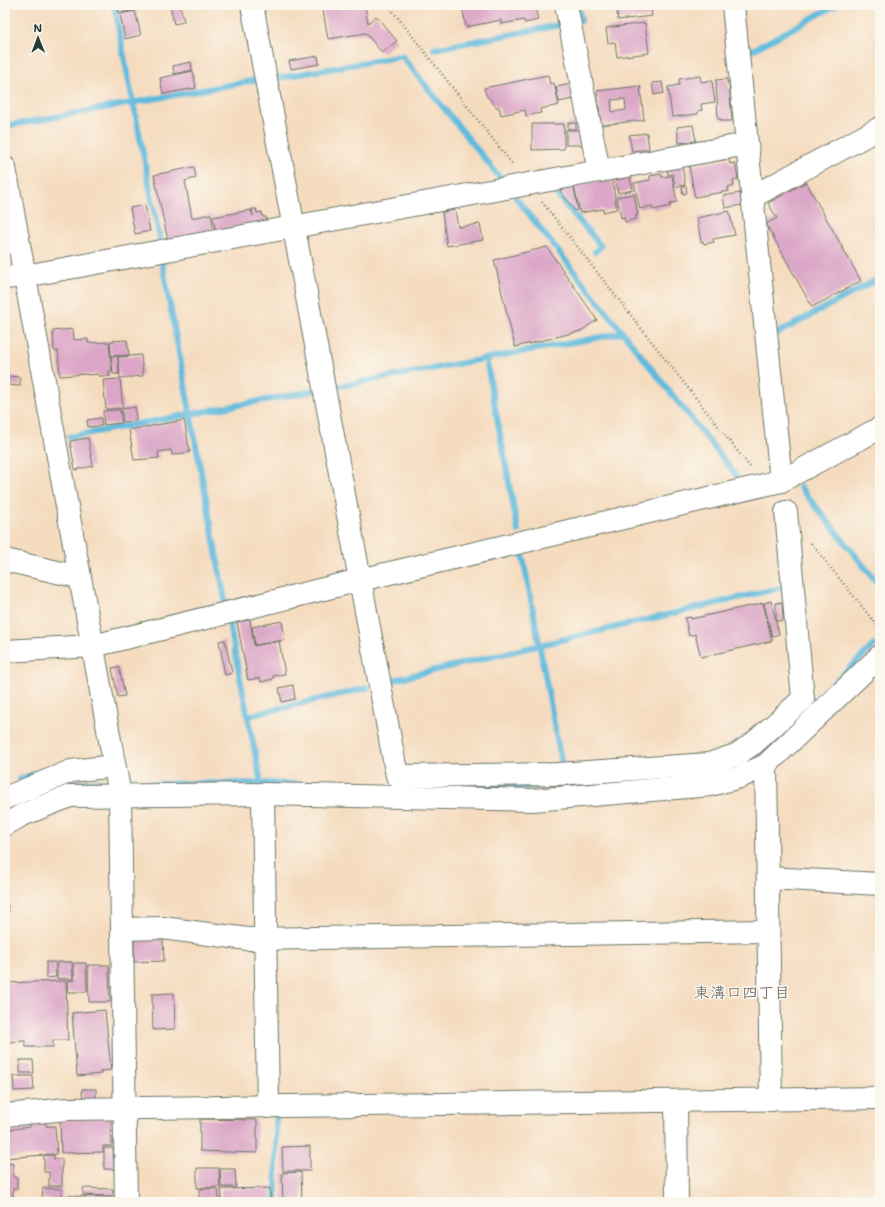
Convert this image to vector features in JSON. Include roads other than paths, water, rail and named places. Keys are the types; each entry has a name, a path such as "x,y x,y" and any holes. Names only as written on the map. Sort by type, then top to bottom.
{"street":[{"path":"252,5 397,776 557,774 708,764 736,755 754,742 802,699 786,512"},
{"path":"566,5 599,171"},
{"path":"733,5 752,197 773,483"},
{"path":"752,197 880,128"},
{"path":"15,277 747,144"},
{"path":"5,168 15,277 93,646 120,795 126,1202"},
{"path":"5,651 93,646 360,580 773,483 880,428"},
{"path":"5,560 79,577"},
{"path":"5,824 22,815 70,796 263,794 532,800 711,785 740,777 766,765 880,656"},
{"path":"766,765 771,1100"},
{"path":"5,798 71,771 114,766"},
{"path":"263,794 268,1107"},
{"path":"768,878 880,884"},
{"path":"122,929 162,928 248,940 768,931"},
{"path":"5,1114 68,1109 880,1098"},
{"path":"676,1101 677,1202"}],"waterway":[{"path":"114,5 160,240"},
{"path":"578,5 581,21"},
{"path":"749,52 836,5"},
{"path":"434,49 560,25"},
{"path":"278,78 402,56 501,179"},
{"path":"12,125 256,80"},
{"path":"553,190 601,246 595,252"},
{"path":"516,198 736,475"},
{"path":"162,262 225,600"},
{"path":"776,334 880,278"},
{"path":"335,387 622,333"},
{"path":"486,358 518,531"},
{"path":"69,437 313,391"},
{"path":"800,487 880,586"},
{"path":"522,552 561,761"},
{"path":"389,681 780,588"},
{"path":"229,622 260,778"},
{"path":"816,700 874,645"},
{"path":"248,716 367,688"},
{"path":"745,763 781,733"},
{"path":"19,779 48,769"},
{"path":"32,798 74,783 100,782"},
{"path":"133,784 261,783 331,785"},
{"path":"482,788 611,783"},
{"path":"5,812 20,803"},
{"path":"276,1117 276,1202"}],"district":[{"name":"東溝口四丁目","path":"742,992"}]}
